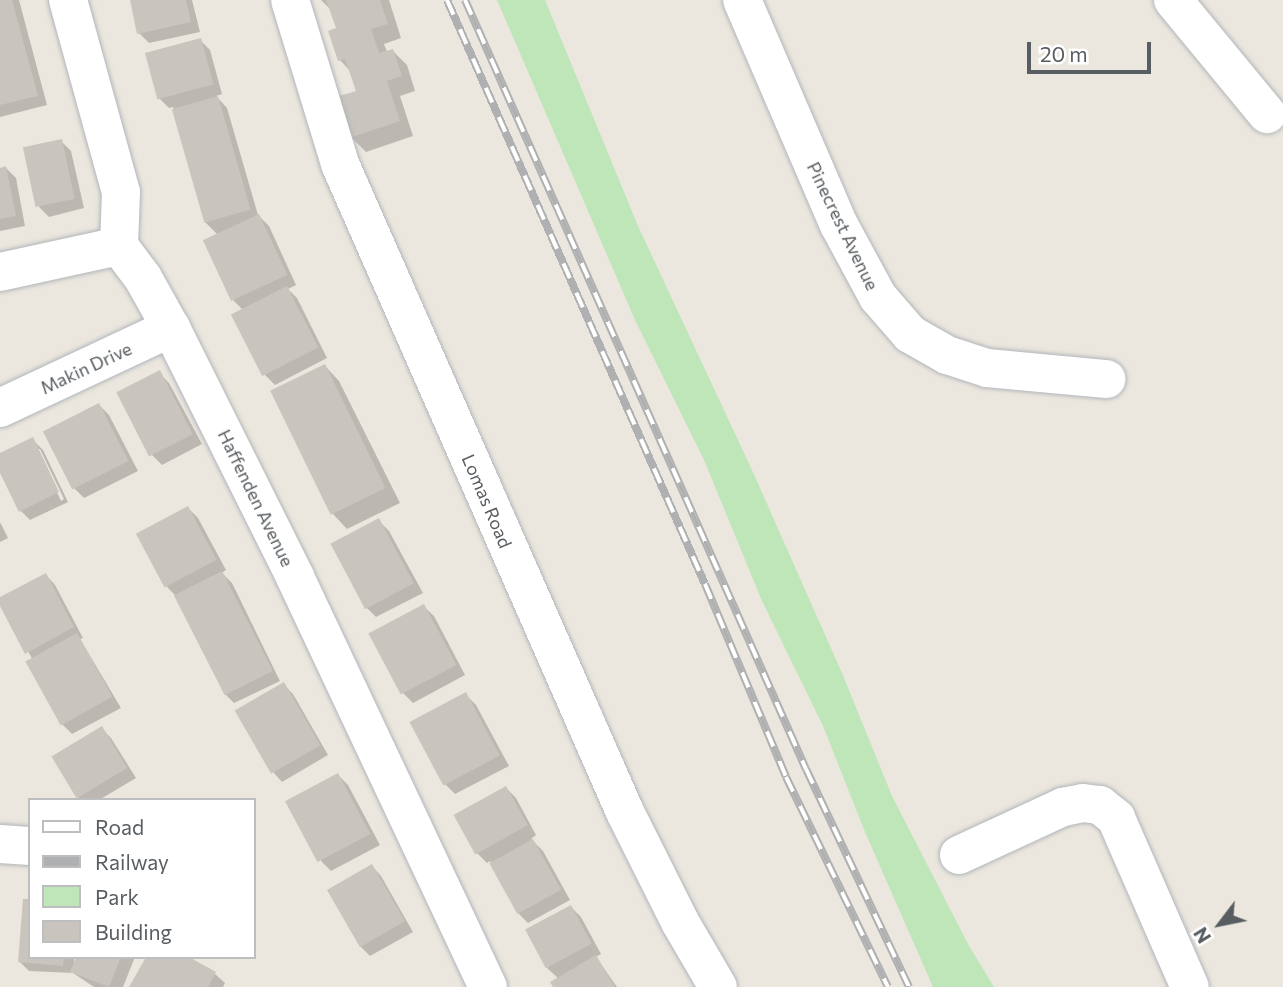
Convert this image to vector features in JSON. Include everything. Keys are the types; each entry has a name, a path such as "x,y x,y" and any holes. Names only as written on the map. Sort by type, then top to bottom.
{"street":[{"path":"0,272 119,246 121,192 68,0"},
{"name":"Lomas Road","path":"290,0 340,164 625,812 680,922 718,987"},
{"name":"Pinecrest Avenue","path":"742,0 839,225 878,297 910,334 947,355 987,368 1106,379"},
{"path":"1173,0 1267,114"},
{"name":"Haffenden Avenue","path":"119,246 143,278 171,328 295,577 488,987"},
{"name":"Makin Drive","path":"0,408 171,328"},
{"path":"959,855 1063,807 1083,803 1100,805 1115,817 1191,987"},
{"path":"0,844 28,846"}],"green space":[{"path":"497,0 545,0 638,226 752,470 842,673 892,796 968,944 994,987 933,987 865,832 823,726 762,601 704,460 635,320"}],"building":[{"path":"0,0 12,0 38,96 0,105"},
{"path":"130,0 186,0 191,22 137,34"},
{"path":"326,0 380,0 388,24 371,29 379,53 393,49 402,76 387,81 400,121 349,138 336,97 356,91 345,59 338,61 328,31 336,28"},
{"path":"201,38 213,84 157,99 145,53"},
{"path":"218,96 251,209 204,223 172,109"},
{"path":"62,139 75,199 36,207 23,147"},
{"path":"6,166 16,216 0,219 0,168"},
{"path":"259,214 287,275 231,301 203,240"},
{"path":"287,286 318,347 262,376 231,315"},
{"path":"325,364 385,488 331,515 270,391"},
{"path":"160,370 193,434 149,456 116,392"},
{"path":"99,403 129,461 72,490 43,432"},
{"path":"33,437 59,492 19,512 0,473 0,453"},
{"path":"188,506 217,560 165,588 136,534"},
{"path":"379,518 414,583 365,609 330,544"},
{"path":"222,571 273,671 225,695 174,596"},
{"path":"46,573 74,627 25,654 0,606 0,597"},
{"path":"424,604 456,665 401,695 368,634"},
{"path":"77,633 112,697 61,725 25,662"},
{"path":"284,682 320,745 271,774 235,710"},
{"path":"466,692 500,756 443,786 409,722"},
{"path":"102,726 127,768 76,798 51,756"},
{"path":"338,773 370,834 317,862 285,801"},
{"path":"506,786 528,825 475,854 454,815"},
{"path":"533,839 561,890 517,914 489,863"},
{"path":"372,864 405,921 360,947 327,890"},
{"path":"23,899 28,899 28,959 64,959 63,966 18,962"},
{"path":"571,905 592,944 546,968 525,929"},
{"path":"596,955 615,987 553,987 550,982"},
{"path":"75,959 120,959 109,987 70,972"},
{"path":"145,959 193,959 216,972 208,987 129,987"}],"railway":[{"path":"447,0 705,584 786,777 888,987"},
{"path":"465,0 806,769 909,987"}]}
